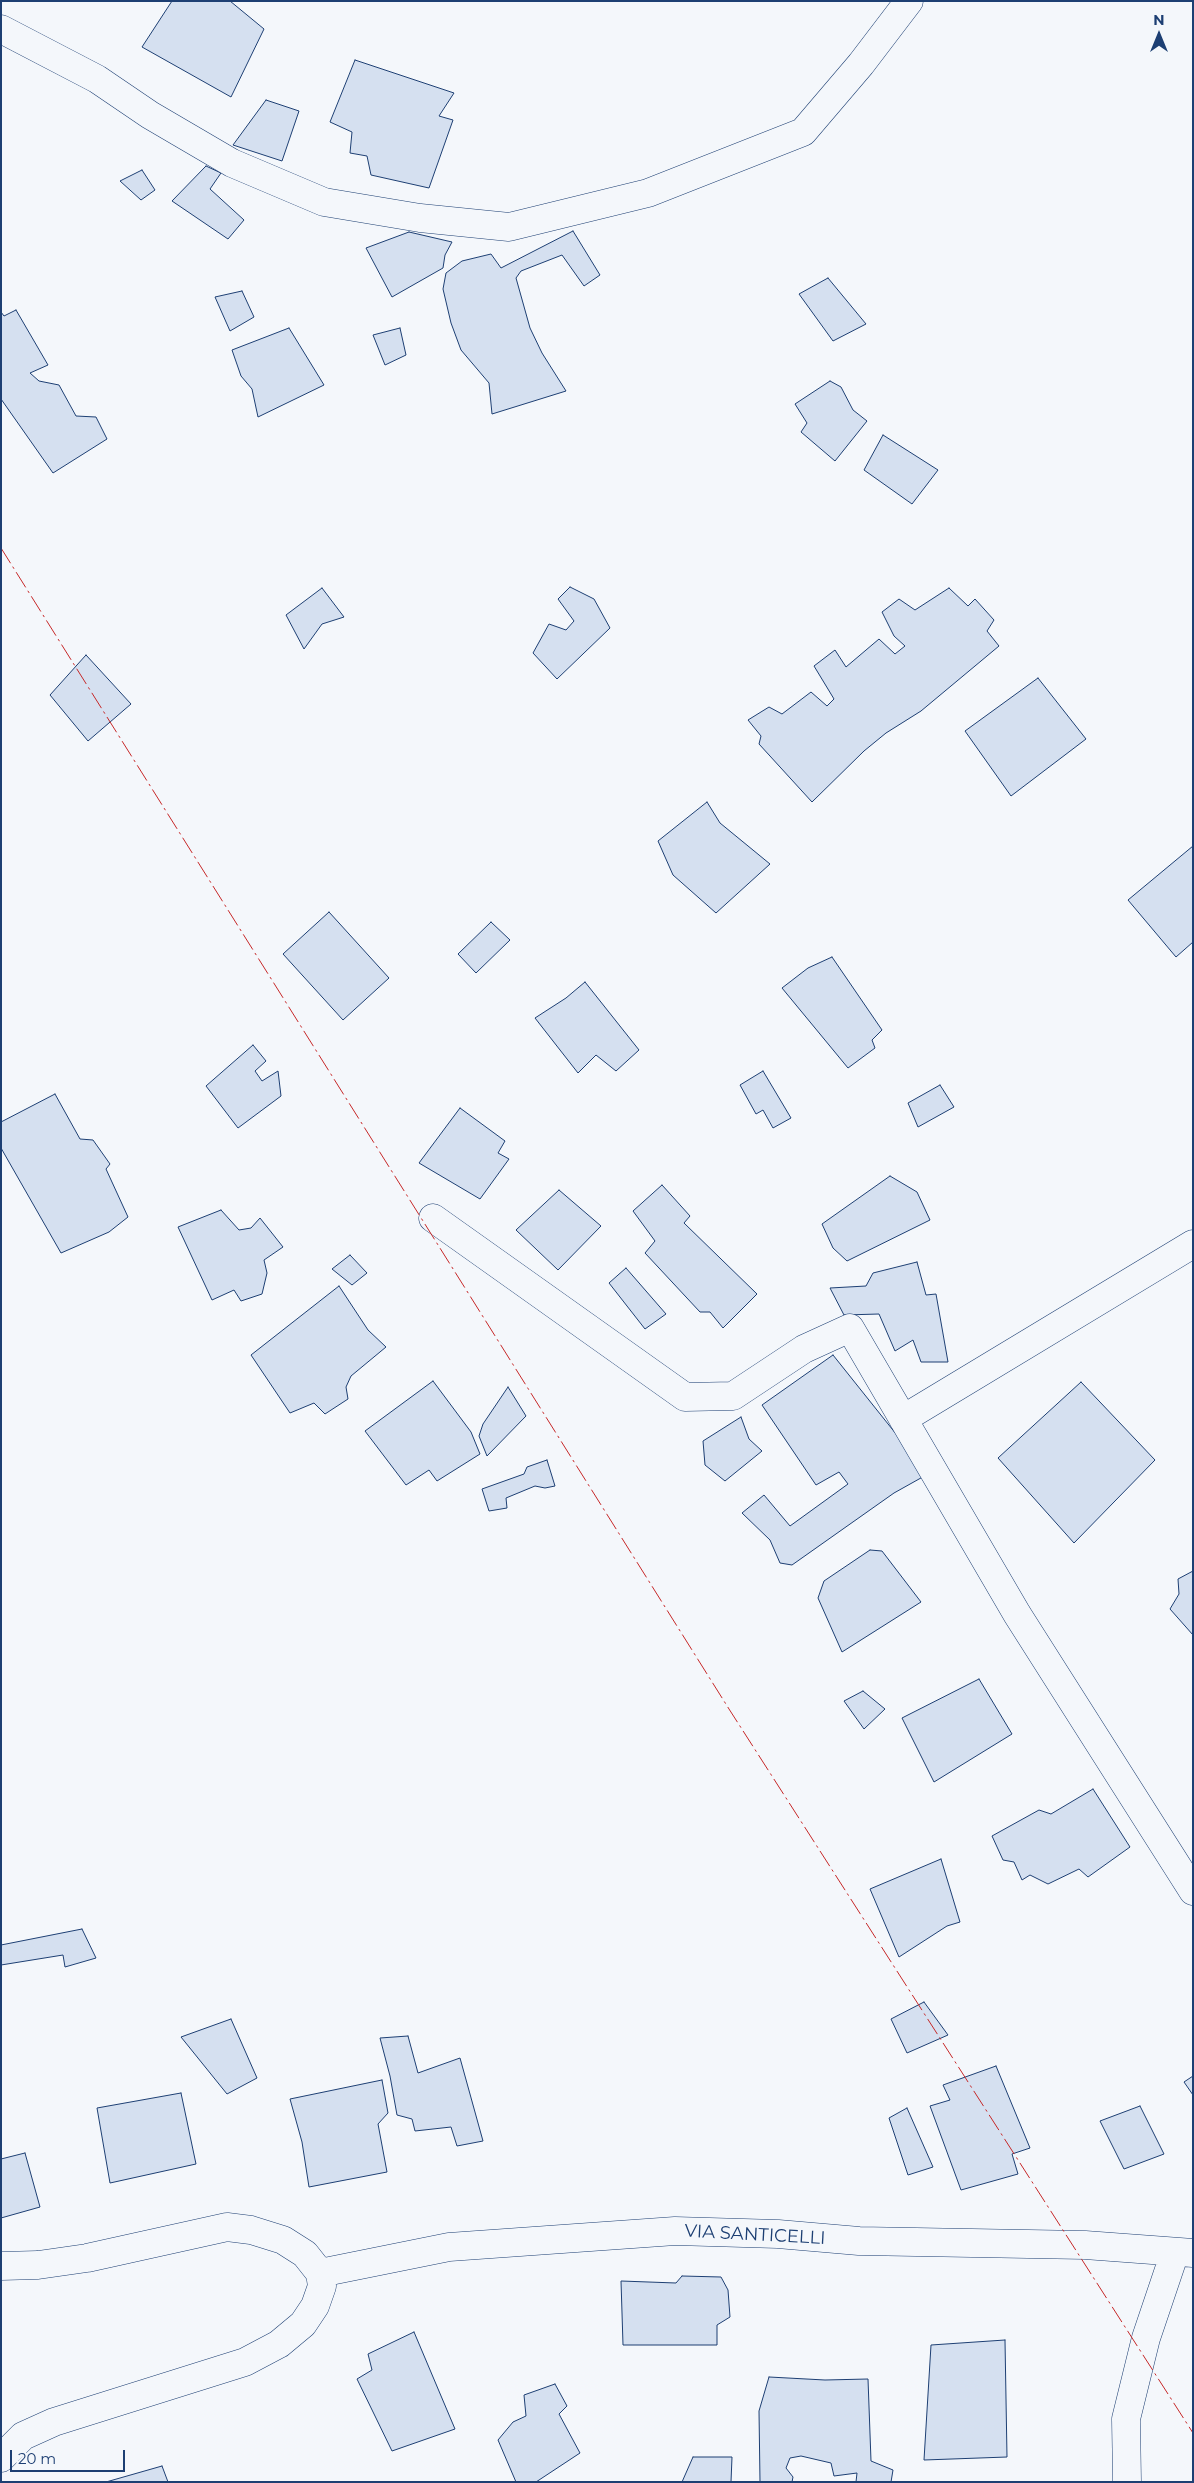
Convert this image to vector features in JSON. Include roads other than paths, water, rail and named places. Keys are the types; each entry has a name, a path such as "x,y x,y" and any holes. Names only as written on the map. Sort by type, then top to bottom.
{"street":[{"path":"1,29 97,79 150,115 232,162 324,202 420,218 509,227 648,193 803,132 861,64 908,1"},
{"path":"433,1218 685,1397 734,1396 804,1349 850,1328 1018,1614 1189,1879"},
{"path":"903,1418 1193,1244"},
{"path":"1,2266 38,2265 86,2258 227,2228 250,2230 283,2240 305,2254 320,2273 322,2286 315,2306 303,2324 279,2344 246,2362 54,2422 23,2436 1,2458"},
{"name":"VIA SANTICELLI","path":"320,2273 449,2247 675,2231 778,2234 859,2241 1085,2245 1184,2253"},
{"path":"1127,2482 1126,2419 1146,2338 1184,2253"}]}
